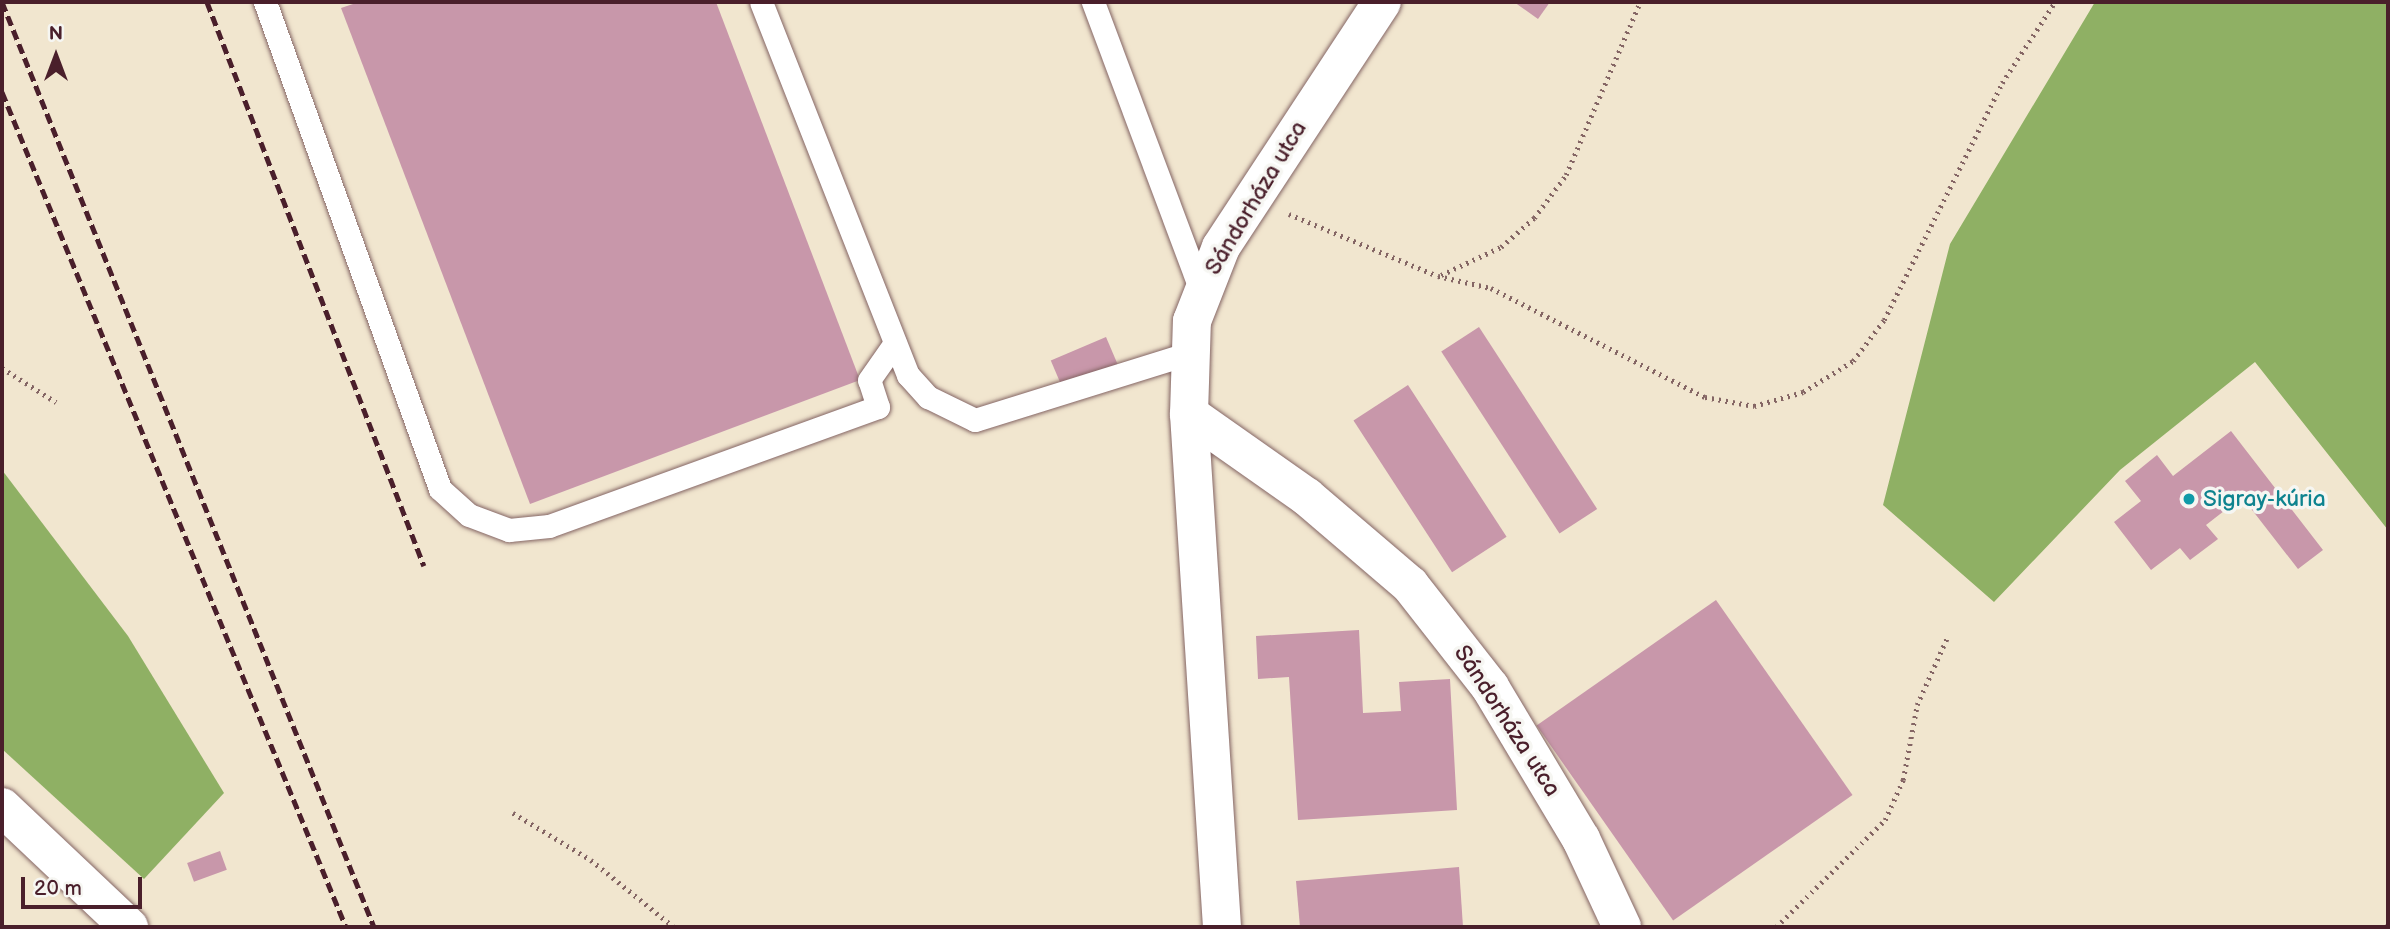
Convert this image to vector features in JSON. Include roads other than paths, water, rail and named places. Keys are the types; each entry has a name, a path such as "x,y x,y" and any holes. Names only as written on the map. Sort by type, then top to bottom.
{"street":[{"name":"Sándorháza utca","path":"1222,927 1189,414 1190,353 1201,291 1251,198 1382,2"},
{"name":"Sándorháza utca","path":"1189,414 1307,497 1410,585 1490,687 1581,839 1622,927"},
{"path":"2,807 129,927"}],"lane":[{"path":"265,2 440,489 469,515 509,530 549,526 878,407 869,380 895,343"},
{"path":"761,2 908,375 928,397 975,420 1190,353"},
{"path":"1093,2 1201,291"}],"railway":[{"path":"2,2 374,927"},
{"path":"207,2 424,566"},
{"path":"2,92 346,927"}],"place":[{"name":"Sigray-kúria","path":"2189,499"}]}
